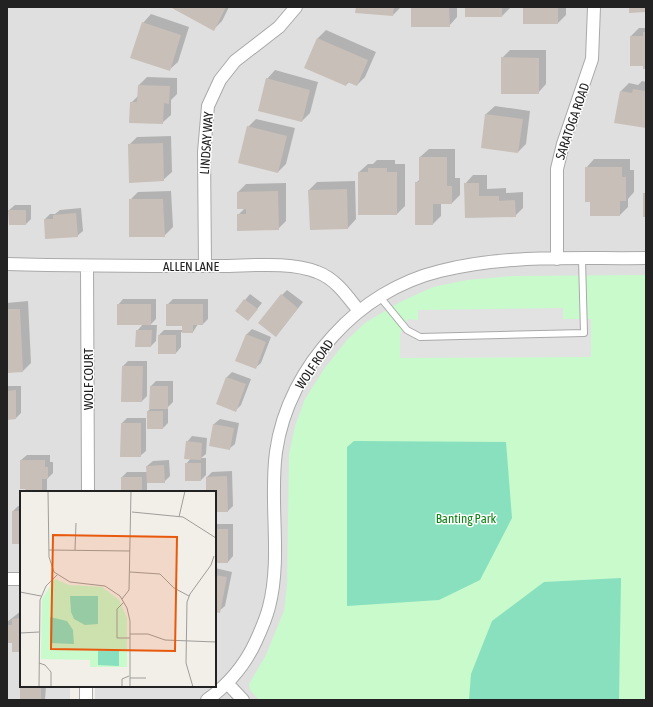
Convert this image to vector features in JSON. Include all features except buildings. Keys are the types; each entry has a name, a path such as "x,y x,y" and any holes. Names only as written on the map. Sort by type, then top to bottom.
{"street":[{"name":"LINDSAY WAY","path":"205,266 204,152 208,106 220,80 235,61 279,26 296,7"},
{"name":"SARATOGA ROAD","path":"557,259 557,169 563,144 592,59 594,7"},
{"name":"WOLF ROAD","path":"207,700 227,683 252,651 270,606 274,570 276,452 289,405 303,375 322,348 359,311 380,297 410,281 445,270 486,262 557,259 646,258"},
{"name":"ALLEN LANE","path":"7,264 86,266 272,266 308,268 325,275 340,286 359,311"},
{"name":"WOLF COURT","path":"86,266 88,491"},
{"path":"7,578 20,579"},
{"path":"227,683 243,700"},
{"path":"86,687 86,700"}],"lane":[{"path":"380,297 407,330 420,336 584,333 582,259"}],"shaded area":[{"path":"7,7 646,7 646,700 95,700 95,687 216,687 216,491 20,491 20,687 70,687 70,700 7,700"},
{"path":"563,308 563,319 591,319 591,357 400,358 400,334 408,319 418,320 418,310"}],"green space":[{"name":"Banting Park","path":"646,275 646,700 259,700 250,690 249,684 266,655 284,611 287,585 289,454 295,426 305,399 324,369 347,340 365,323 400,302 433,287 467,280 513,276"},
{"path":"354,441 506,442 512,518 480,580 439,600 347,606 347,447"},
{"path":"621,578 619,700 469,700 471,674 492,621 544,582"}]}
